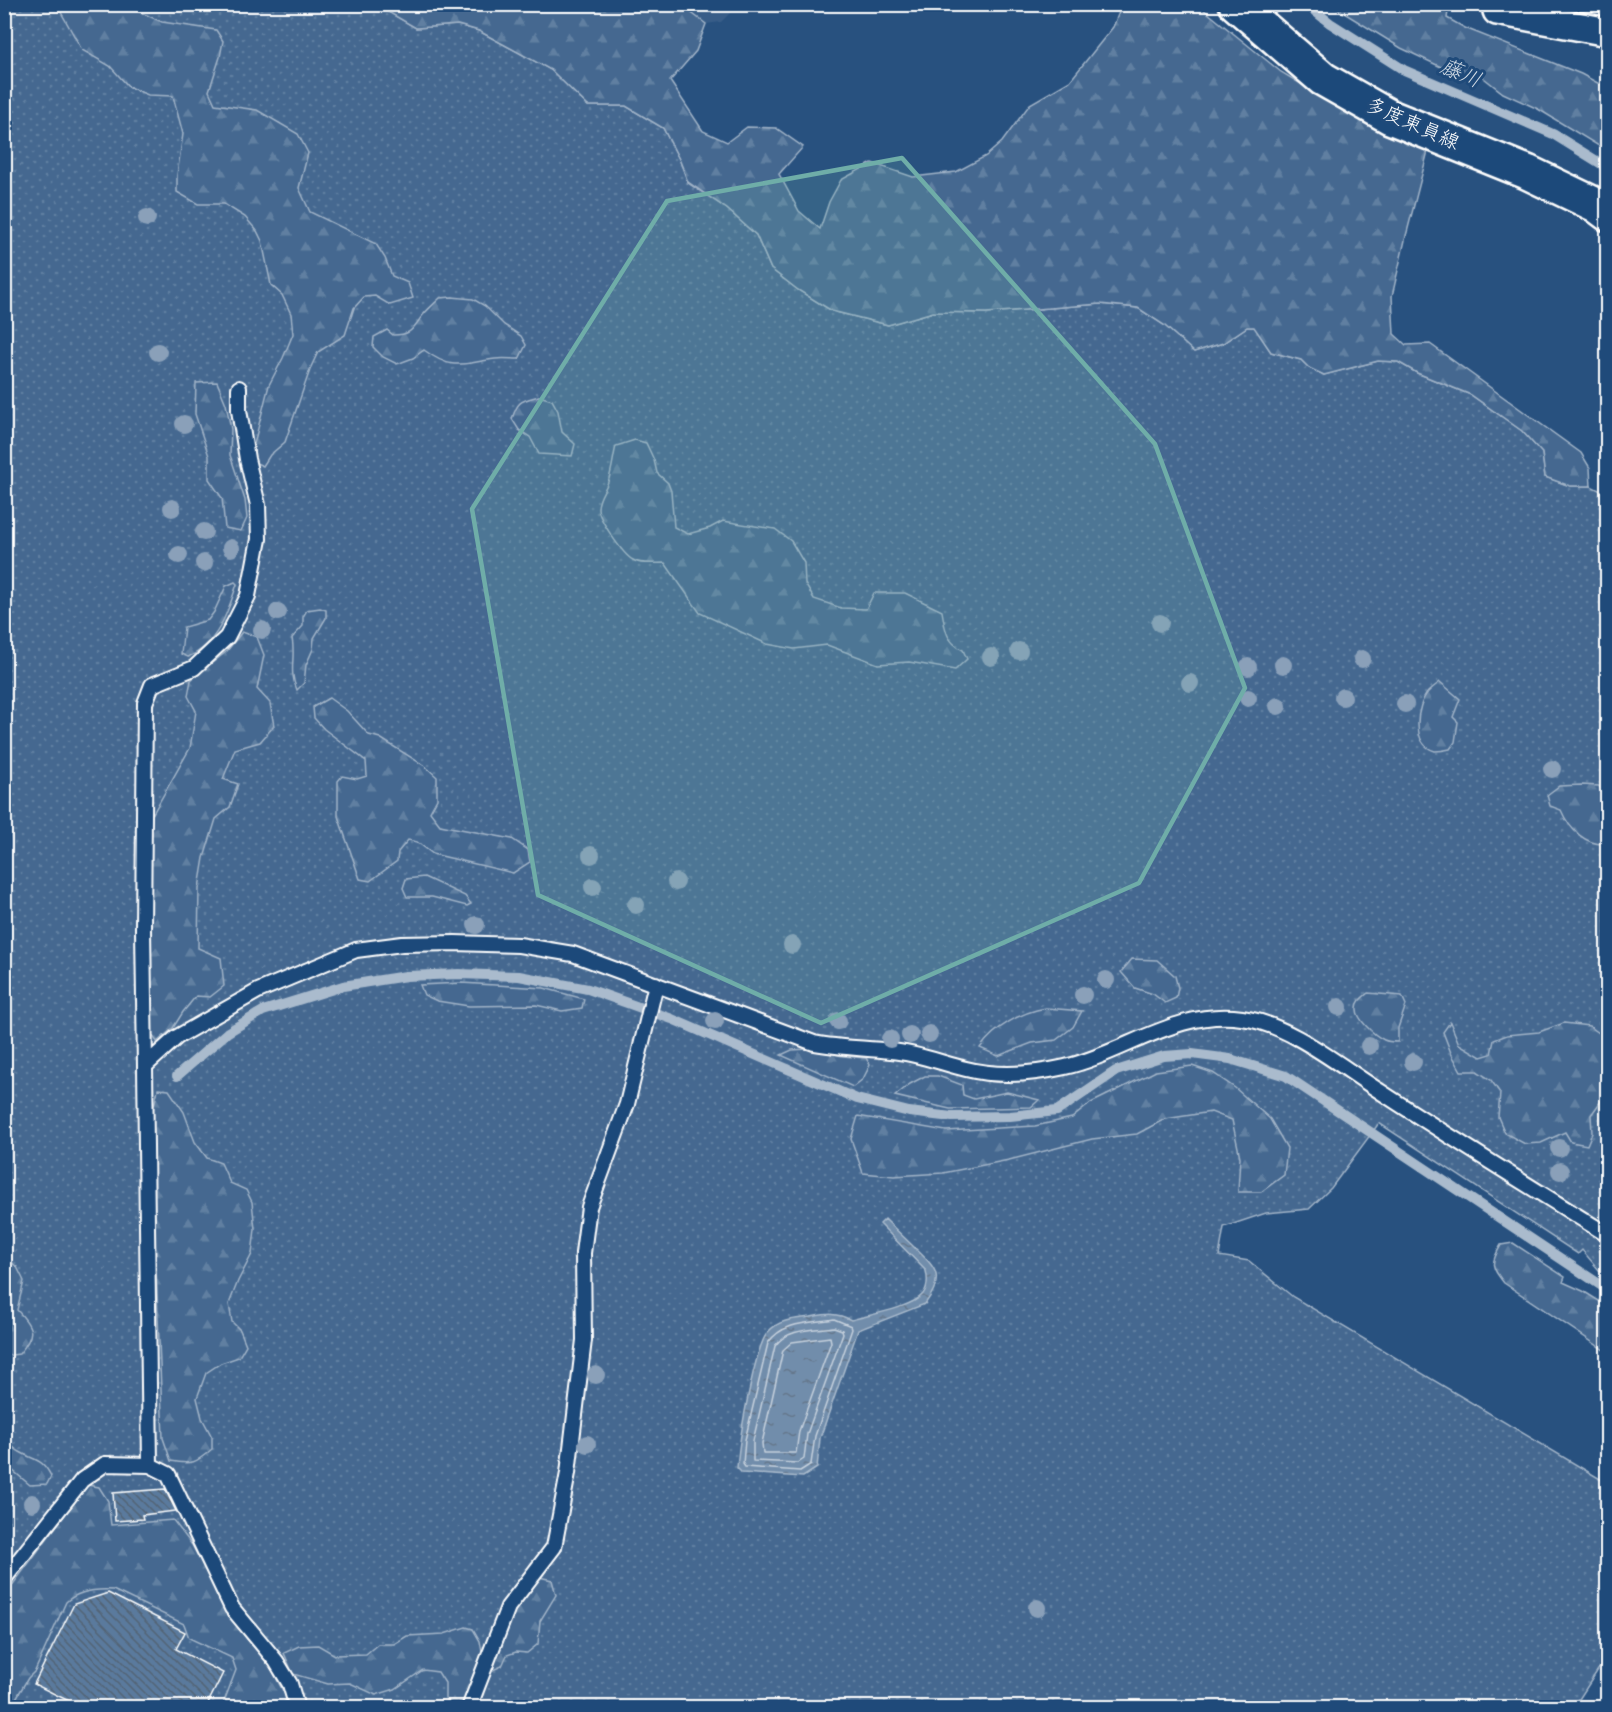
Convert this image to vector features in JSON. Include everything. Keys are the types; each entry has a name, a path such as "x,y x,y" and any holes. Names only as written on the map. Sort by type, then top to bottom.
{"main road":[{"name":"多度東員線","path":"1236,4 1323,79 1390,117 1527,172 1596,205 1608,214"}],"street":[{"path":"1498,4 1497,11 1608,33"}],"lane":[{"path":"150,1465 143,928 145,703 152,685 194,668 226,637 248,596 259,538 258,505 239,410 239,388"},
{"path":"145,1066 177,1037 258,992 356,950 402,944 519,945 573,954 654,991 814,1043 842,1048 891,1051 930,1058 967,1070 1000,1073 1030,1073 1065,1067 1097,1057 1158,1030 1180,1023 1218,1016 1244,1018 1276,1028 1307,1043 1608,1235"},
{"path":"469,1707 508,1607 554,1547 568,1473 584,1340 585,1224 589,1207 627,1104 654,991"},
{"path":"4,1579 82,1480 105,1464 150,1465 168,1474 232,1608 281,1669 290,1684 297,1707"}],"highlighted area":[{"path":"902,158 1155,444 1245,688 1139,883 821,1023 538,895 472,509 667,201"}],"shaded area":[{"path":"681,5 738,5 721,22 706,24"}],"green space":[{"path":"5,5 378,5 416,28 458,25 479,31 551,70 588,106 626,106 663,128 680,161 688,183 727,209 756,235 771,269 798,290 832,311 888,325 933,312 986,313 1100,304 1138,308 1164,325 1194,352 1223,343 1247,327 1255,327 1271,352 1301,360 1309,368 1324,375 1378,361 1398,362 1417,373 1471,395 1522,431 1542,453 1545,477 1570,486 1591,486 1607,494 1607,1276 1582,1250 1578,1254 1379,1123 1331,1188 1309,1209 1266,1213 1224,1227 1219,1256 1249,1261 1293,1297 1607,1483 1607,1656 1574,1707 5,1708"},
{"path":"57,5 124,5 162,22 216,30 223,41 209,91 215,104 257,110 298,134 308,153 299,188 310,212 376,244 392,276 408,283 413,298 390,305 375,296 364,297 354,308 345,335 318,352 285,442 270,455 263,466 254,462 254,444 269,385 293,334 291,314 282,295 271,285 262,241 245,217 224,204 198,204 177,192 183,134 173,96 148,95 129,87 110,66 82,50"},
{"path":"378,5 681,5 706,24 696,51 670,81 703,131 727,142 747,127 776,128 803,147 779,174 799,211 820,229 829,202 841,180 872,163 913,177 956,172 986,156 1002,142 1030,104 1070,81 1113,27 1122,5 1198,5 1281,72 1362,121 1428,151 1392,296 1394,334 1406,345 1430,344 1581,453 1590,468 1591,486 1570,486 1545,477 1542,453 1522,431 1471,395 1417,373 1398,362 1378,361 1324,375 1309,368 1301,360 1271,352 1254,327 1247,327 1223,343 1194,352 1164,325 1138,308 1100,304 986,313 933,312 888,325 832,311 798,290 771,269 756,235 727,209 688,182 663,128 626,106 588,106 551,70 479,31 458,25 416,28"},
{"path":"1331,5 1449,5 1447,18 1465,28 1581,74 1607,88 1607,151 1538,109 1503,93 1480,75 1475,83 1401,48"},
{"path":"440,298 473,299 521,336 526,345 519,359 451,364 424,350 413,358 397,364 383,357 373,347 374,337 387,330 393,335 408,332"},
{"path":"217,382 226,404 231,429 230,455 245,500 247,518 241,531 225,528 222,498 209,479 209,456 195,414 196,383"},
{"path":"539,396 552,400 558,411 562,432 575,444 572,456 539,454 530,437 519,430 512,419 521,402"},
{"path":"635,440 646,443 657,473 668,483 671,491 674,527 688,534 710,528 723,521 775,529 791,541 804,563 805,584 814,599 841,608 866,609 874,593 905,593 942,611 947,634 957,647 963,650 967,659 955,670 909,662 878,664 827,645 794,649 767,644 700,613 665,563 640,563 629,557 612,536 599,513 599,501 607,485 616,446"},
{"path":"235,582 237,584 230,606 214,636 198,652 188,657 181,654 184,627 208,620 226,586"},
{"path":"320,608 326,610 326,618 314,638 313,649 306,665 304,683 297,690 293,676 292,638 303,626 303,617 307,610"},
{"path":"242,632 257,637 264,655 257,689 270,703 274,726 260,742 235,749 223,779 238,784 230,807 216,819 204,858 199,888 198,948 221,958 224,986 210,997 196,996 173,1028 157,1042 150,1032 151,817 190,748 196,711 188,696 191,680 227,651"},
{"path":"1440,682 1460,699 1453,717 1458,722 1455,742 1450,749 1435,751 1422,741 1418,725 1424,698"},
{"path":"329,698 347,711 369,735 380,738 425,766 437,777 437,799 430,812 440,825 512,839 528,850 530,862 513,873 433,854 417,842 408,840 398,852 397,861 370,881 360,879 338,816 338,781 342,776 357,779 367,776 366,761 324,729 314,718 313,707"},
{"path":"1559,786 1599,786 1607,797 1607,844 1592,842 1579,835 1561,810 1550,806 1547,795"},
{"path":"424,877 465,896 471,904 467,906 432,897 407,897 403,888 406,879"},
{"path":"1132,959 1157,960 1175,976 1178,988 1176,998 1165,1003 1153,994 1135,988 1121,972"},
{"path":"461,983 544,988 584,999 582,1008 562,1011 536,1005 469,1006 437,1001 424,995 420,985"},
{"path":"1368,993 1402,996 1406,1005 1398,1028 1398,1042 1380,1038 1359,1017 1358,1003"},
{"path":"1046,1008 1082,1011 1073,1027 1056,1040 1032,1043 998,1056 980,1048 993,1033 1009,1022 1027,1013"},
{"path":"1450,1022 1459,1044 1481,1057 1491,1054 1494,1040 1507,1035 1539,1032 1564,1023 1589,1026 1606,1038 1608,1040 1607,1100 1601,1101 1591,1115 1592,1133 1587,1145 1571,1142 1565,1132 1541,1143 1525,1144 1505,1133 1498,1117 1500,1093 1491,1080 1477,1071 1461,1071 1443,1032"},
{"path":"808,1049 866,1058 870,1065 863,1079 853,1087 781,1055 792,1050"},
{"path":"1192,1066 1213,1073 1235,1088 1270,1119 1287,1148 1284,1175 1261,1192 1238,1192 1240,1157 1232,1120 1211,1112 1165,1119 1137,1134 1092,1139 1009,1160 943,1173 894,1176 863,1173 851,1139 858,1116 946,1131 1035,1126 1072,1118 1091,1103 1156,1071"},
{"path":"925,1076 938,1076 962,1085 963,1095 974,1099 1007,1092 1039,1100 1031,1107 950,1109 895,1096"},
{"path":"158,1089 169,1090 184,1112 195,1142 207,1158 221,1163 230,1183 246,1190 252,1202 255,1229 252,1254 229,1304 232,1322 240,1330 246,1345 239,1357 221,1363 206,1373 197,1398 202,1418 212,1437 212,1449 198,1460 189,1463 171,1461 163,1438 150,1122"},
{"path":"1513,1243 1565,1277 1563,1282 1607,1306 1607,1352 1504,1283 1494,1269 1494,1261 1501,1245"},
{"path":"4,1256 17,1267 24,1281 17,1310 31,1331 28,1341 19,1354 5,1356"},
{"path":"5,1439 18,1451 44,1466 51,1476 47,1484 30,1485 12,1470 7,1469"},
{"path":"87,1485 99,1487 108,1501 111,1525 173,1520 192,1545 225,1608 270,1666 287,1699 279,1707 222,1707 236,1670 232,1658 189,1638 184,1624 113,1590 94,1590 82,1593 66,1602 35,1671 28,1678 11,1707 5,1708 5,1595"},
{"path":"539,1577 552,1580 556,1595 540,1621 538,1644 527,1653 516,1652 507,1655 502,1666 493,1670 500,1642 513,1612"},
{"path":"466,1627 473,1629 480,1641 482,1652 465,1701 452,1704 445,1698 445,1683 438,1672 423,1670 395,1689 376,1695 350,1683 328,1684 293,1674 284,1653 299,1646 318,1645 335,1655 366,1654 378,1644 394,1644 407,1636 444,1634"}],"water":[{"path":"885,1219 933,1268 936,1280 931,1295 925,1304 858,1330 820,1438 817,1468 803,1477 742,1473 737,1468 744,1418 758,1356 763,1341 772,1328 793,1319 831,1314 851,1320 900,1307 917,1299 925,1291 926,1271 880,1224"}],"building":[{"path":"165,1489 176,1511 142,1515 143,1519 115,1521 113,1493"},
{"path":"108,1593 185,1632 176,1649 223,1673 206,1707 81,1707 34,1684 74,1604"}],"waterway":[{"name":"藤川","path":"1306,4 1330,23 1404,70 1553,134 1608,168"},
{"path":"177,1076 228,1032 263,1011 343,986 406,976 459,974 519,976 588,989 672,1019 857,1099 909,1112 952,1117 1010,1116 1057,1111 1116,1071 1164,1056 1192,1054 1230,1059 1286,1076 1608,1290"}]}
